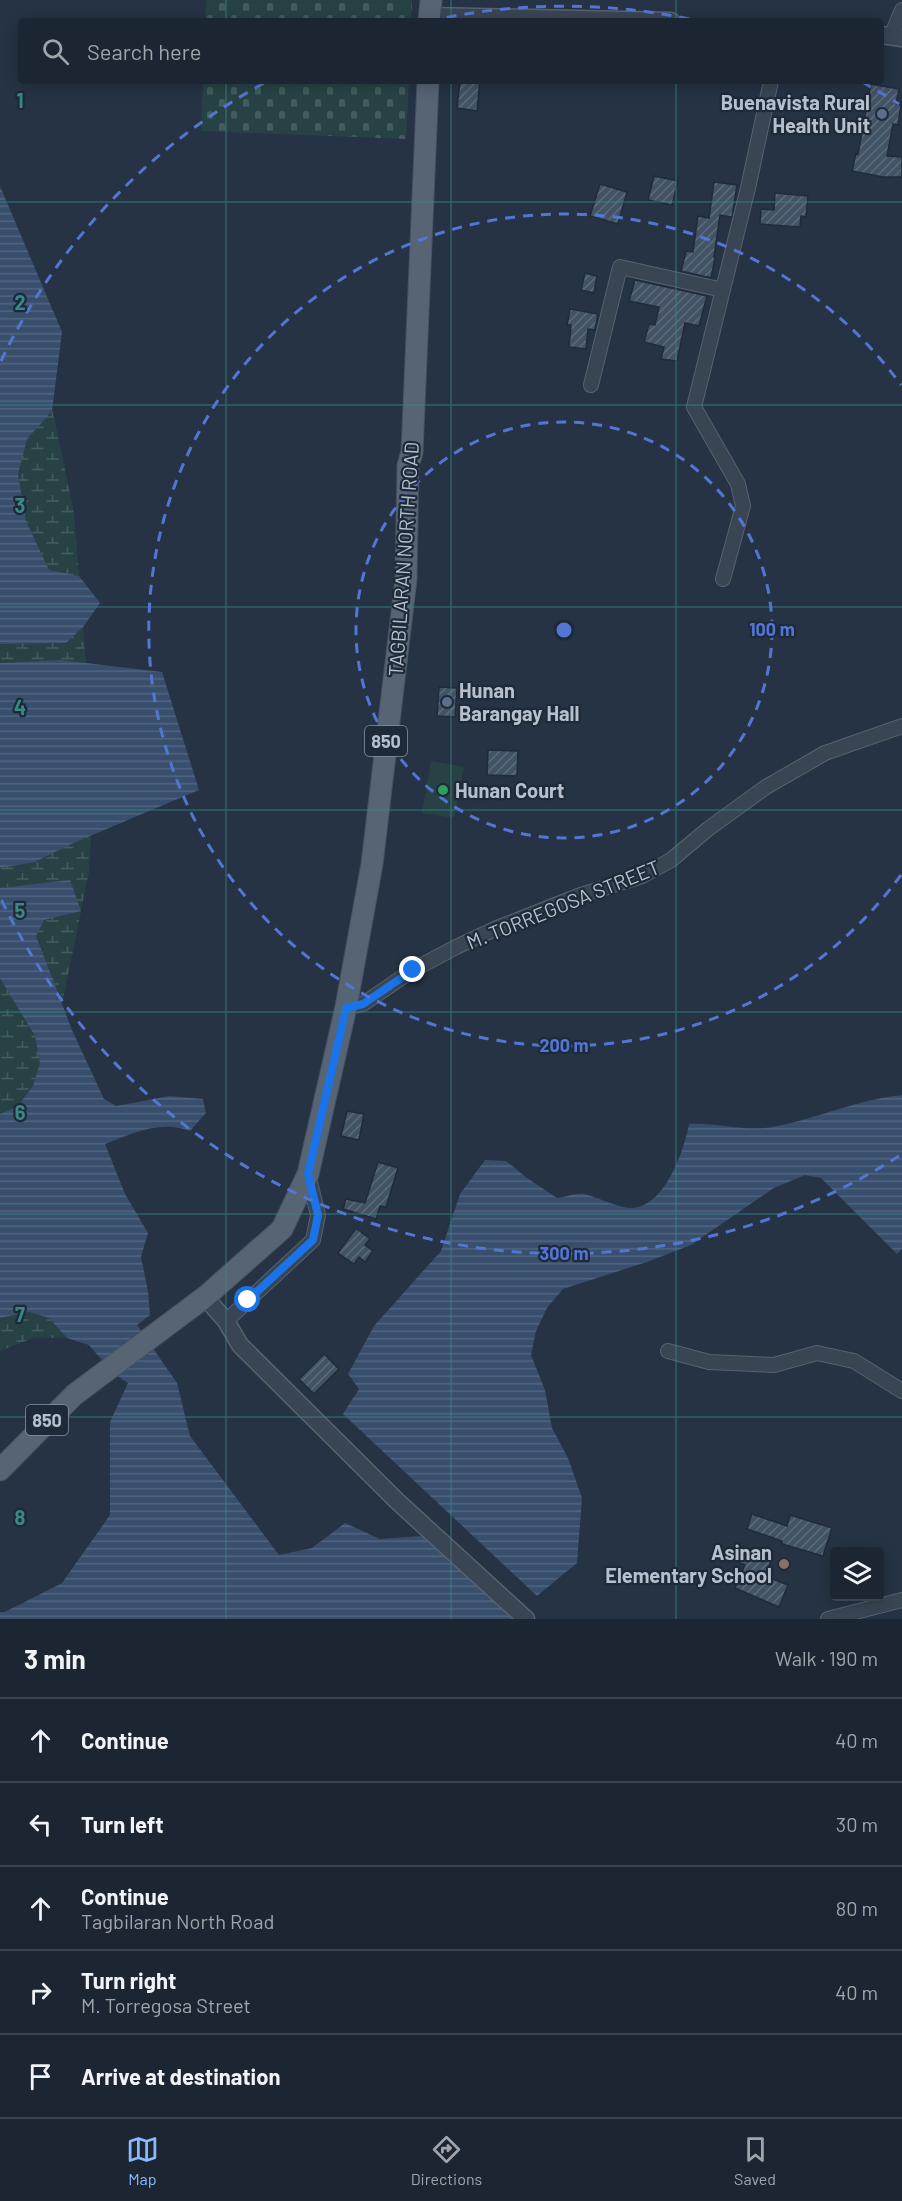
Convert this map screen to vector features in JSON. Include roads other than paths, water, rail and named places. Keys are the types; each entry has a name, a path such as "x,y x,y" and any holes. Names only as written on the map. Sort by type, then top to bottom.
{"main road":[{"name":"TAGBILARAN NORTH ROAD","path":"0,1470 53,1415 99,1375 205,1297 282,1229 308,1174 346,1008 372,864 406,579 408,466 412,452 428,84"}],"street":[{"path":"891,36 902,10"},
{"path":"430,12 591,18"},
{"path":"723,579 743,506 738,484 694,407 770,84"},
{"path":"591,385 620,267 723,290"},
{"name":"M. TORREGOSA STREET","path":"346,1008 363,1004 413,970 497,928 578,896 642,876 671,860 708,829 766,787 815,758 902,726"},
{"path":"226,1321 313,1240 318,1215 308,1174"},
{"path":"205,1297 226,1321 240,1345 397,1501 526,1619"},
{"path":"668,1351 709,1362 774,1365 817,1353 854,1360 902,1391"},
{"path":"828,1619 902,1600"}],"water":[{"path":"0,186 62,332 52,411 27,439 18,474 26,521 49,570 79,576 100,603 83,627 66,643 0,644"},
{"path":"61,660 162,672 199,790 71,844 35,862 0,868 0,663"},
{"path":"70,880 81,911 44,920 36,936 72,1030 104,1099 116,1106 170,1096 203,1099 206,1113 190,1131 157,1127 105,1144 125,1194 148,1233 141,1257 150,1315 137,1325 177,1383 190,1436 279,1555 312,1548 345,1523 380,1539 423,1536 523,1619 0,1619 0,1612 5,1612 62,1583 110,1515 110,1422 128,1383 113,1373 89,1345 67,1338 49,1318 29,1312 0,1318 0,1114 17,1107 33,1086 40,1063 35,1036 0,978 0,888"},
{"path":"902,1095 902,1249 897,1254 821,1178 805,1175 774,1188 691,1245 563,1289 547,1308 536,1331 531,1355 545,1390 552,1428 568,1458 582,1498 577,1563 537,1596 343,1414 359,1389 348,1374 374,1326 441,1251 460,1194 485,1160 506,1161 557,1198 584,1194 622,1207 633,1208 645,1205 655,1197 672,1175 683,1148 689,1124 766,1128 793,1123 870,1100"}],"place":[{"name":"Buenavista Rural Health Unit","path":"882,114"},
{"name":"Hunan Barangay Hall","path":"447,702"},
{"name":"Hunan Court","path":"443,790"},
{"name":"Asinan Elementary School","path":"784,1564"}]}
